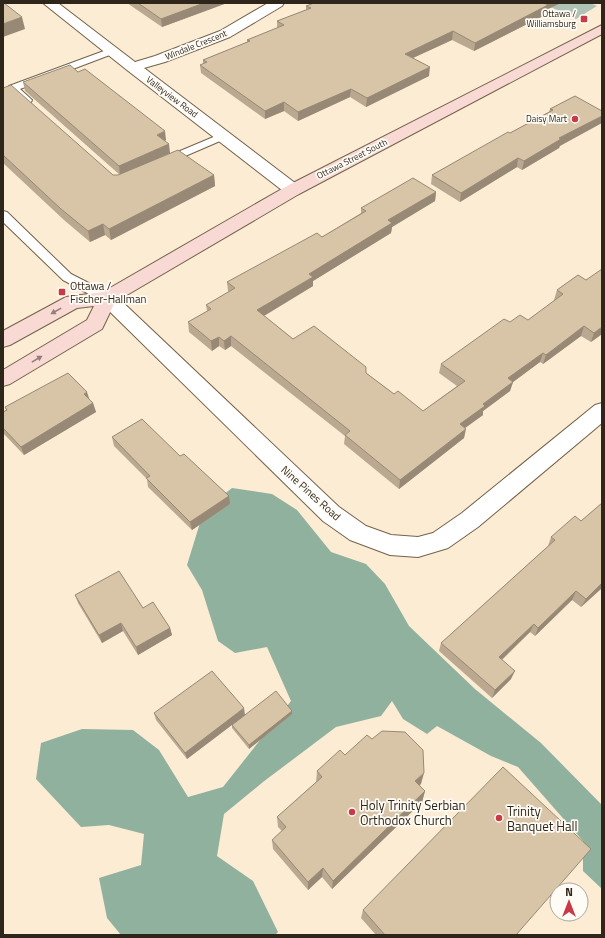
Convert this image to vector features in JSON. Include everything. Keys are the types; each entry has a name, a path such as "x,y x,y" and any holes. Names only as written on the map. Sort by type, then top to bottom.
{"main road":[{"name":"Ottawa Street South","path":"3,340 73,302 107,298 293,190 602,30"},
{"path":"3,379 95,324 107,298"}],"street":[{"name":"Valleyview Road","path":"50,3 293,190"},
{"name":"Windale Crescent","path":"132,66 160,59 225,34 277,3"},
{"name":"Nine Pines Road","path":"107,298 331,514 358,533 390,545 418,547 440,541 470,520 602,411"}],"lane":[{"path":"37,109 13,88 112,51"},
{"path":"154,166 223,136"},
{"path":"3,215 67,277 107,298"}],"green space":[{"path":"542,3 590,3 597,6 576,19"},
{"path":"232,488 272,494 297,510 331,552 366,564 385,584 409,626 475,689 541,743 602,805 602,889 583,871 583,841 518,767 491,756 437,726 427,734 403,719 392,701 381,716 336,727 263,782 224,814 217,856 253,881 278,932 275,935 121,935 107,918 99,878 141,865 144,834 109,825 81,827 36,779 41,743 82,729 133,730 159,750 188,797 223,787 291,701 267,647 235,653 218,641 202,590 187,565 204,510"}],"building":[{"path":"4,3 22,17 3,24"},
{"path":"138,3 204,3 161,19"},
{"path":"314,3 544,3 548,5 475,43 453,31 405,54 430,67 367,98 351,89 298,112 284,102 265,111 200,65 207,62 203,60 250,41 247,40 284,25 277,21 311,8 306,6"},
{"path":"70,65 78,72 85,69 165,131 157,135 169,144 119,166 23,82"},
{"path":"11,85 113,175 118,175 178,150 214,175 109,229 103,224 88,231 61,209 3,155 3,88"},
{"path":"575,96 602,111 602,116 559,138 561,139 524,161 518,158 461,193 432,175 508,132 510,133 553,110 550,109"},
{"path":"413,178 436,192 388,220 392,223 309,274 313,277 257,310 293,339 314,326 366,367 366,373 394,394 398,391 423,411 465,381 441,364 504,319 510,322 520,315 528,320 563,294 557,290 578,275 586,280 602,269 602,327 594,333 584,326 546,355 543,353 508,378 513,382 483,404 485,406 460,424 466,429 400,480 345,435 350,431 231,336 224,341 219,337 211,341 188,322 211,309 206,305 235,288 227,282 317,233 322,237 366,211 361,208"},
{"path":"68,373 87,392 84,394 93,403 21,447 3,428 3,412 7,410 5,407"},
{"path":"142,419 180,456 184,454 229,496 190,522 146,478 150,476 112,437"},
{"path":"602,503 602,583 586,599 576,591 538,628 534,624 499,657 515,671 495,690 441,643 555,540 551,537 575,516 581,521"},
{"path":"119,571 143,608 153,602 170,628 136,647 121,623 99,635 75,595"},
{"path":"212,671 244,708 185,753 154,713"},
{"path":"276,691 292,711 249,745 232,725"},
{"name":"Holy Trinity Serbian Orthodox Church","path":"382,731 405,732 423,750 424,773 415,781 425,791 333,881 323,868 308,882 272,840 286,827 277,817 322,777 317,771 340,750 345,755 367,735 372,739"},
{"name":"Trinity Banquet Hall","path":"503,767 591,849 562,882 549,882 549,897 516,935 385,935 363,910"}],"place":[{"name":"Ottawa / Williamsburg","path":"584,19"},
{"name":"Daisy Mart","path":"575,119"},
{"name":"Ottawa / Fischer-Hallman","path":"62,292"},
{"name":"Holy Trinity Serbian Orthodox Church","path":"352,812"},
{"name":"Trinity Banquet Hall","path":"499,818"}]}
